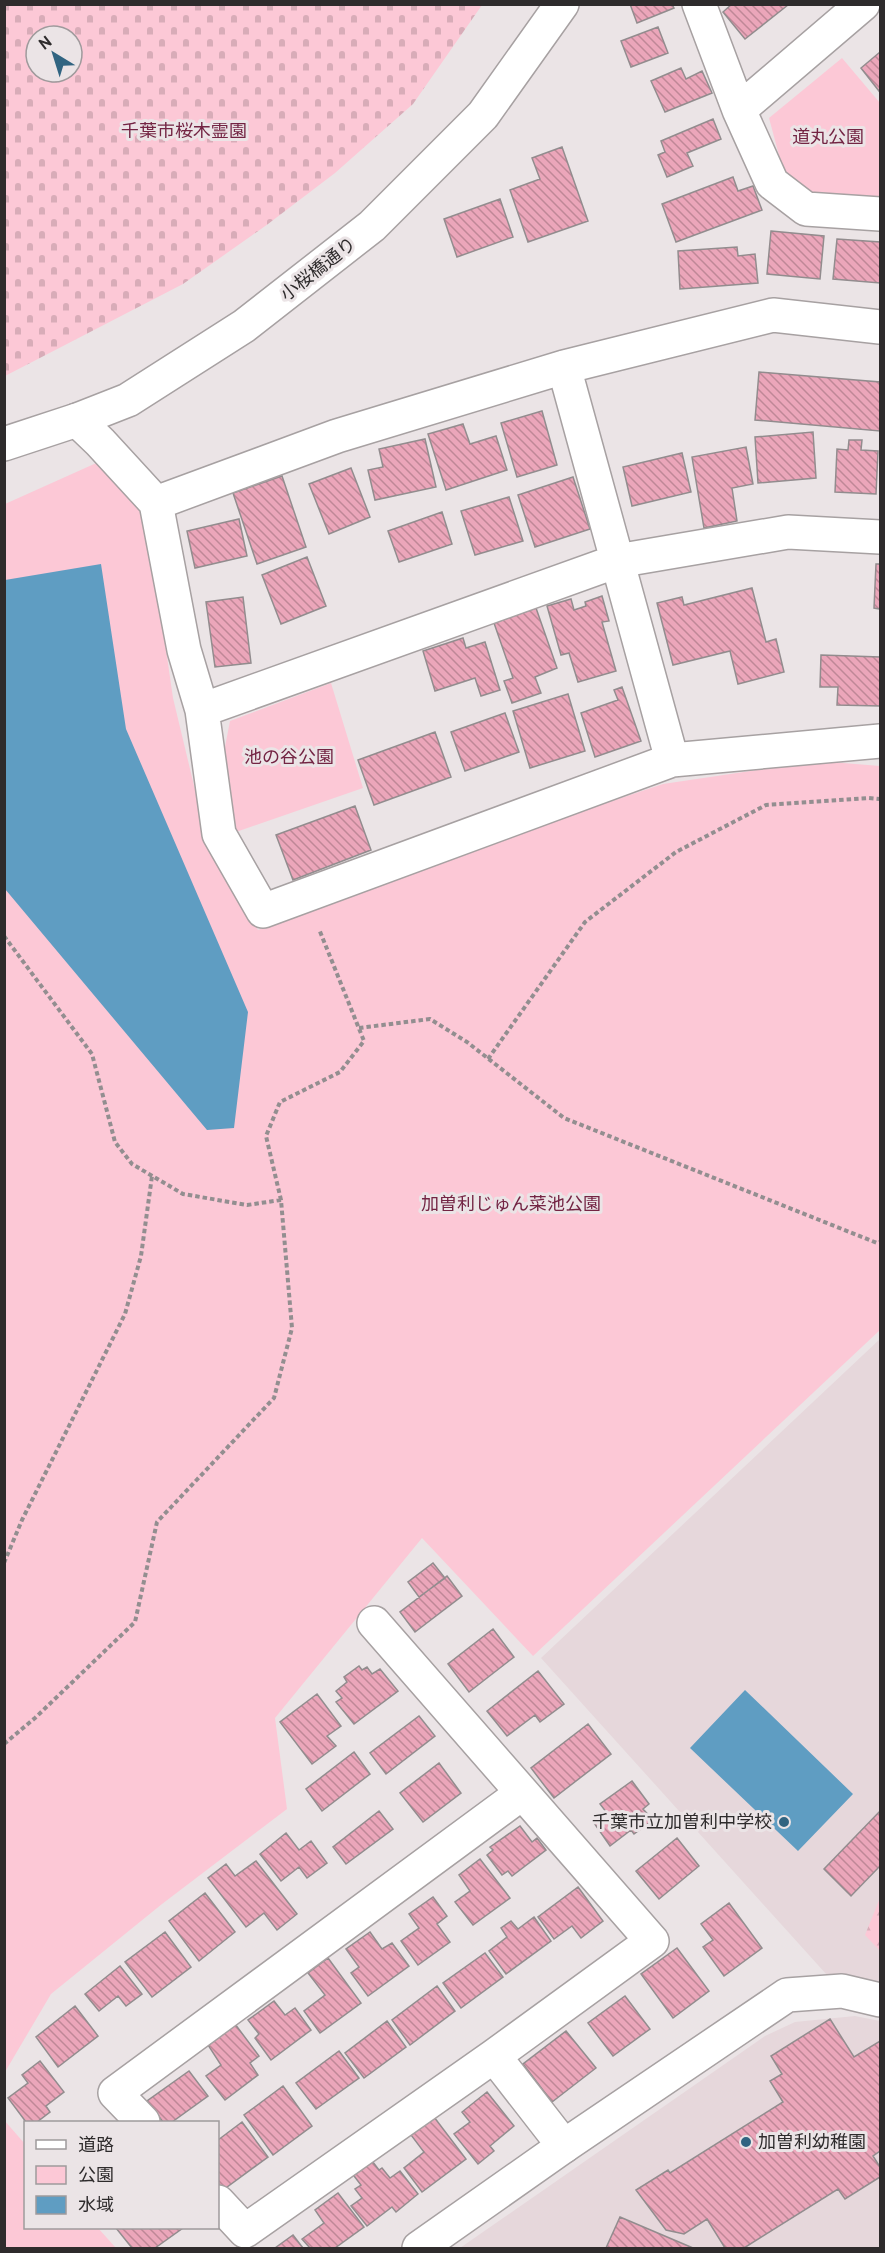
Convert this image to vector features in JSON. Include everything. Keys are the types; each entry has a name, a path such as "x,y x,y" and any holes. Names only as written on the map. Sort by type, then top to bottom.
{"street":[{"name":"小桜橋通り","path":"4,444 128,400 244,326 372,226 483,115 562,4"},
{"path":"699,4 739,110 772,183 806,209 880,214"},
{"path":"739,110 863,4"},
{"path":"156,503 337,436 564,367 772,315 880,327"},
{"path":"564,367 672,760"},
{"path":"77,420 156,503 184,650 202,711 219,834 263,911 672,760 880,741"},
{"path":"202,711 617,561 788,532 880,537"},
{"path":"219,2203 245,2231 494,2056 652,1941 521,1794 374,1623"},
{"path":"142,2121 115,2093 521,1794"},
{"path":"419,2248 564,2146 787,1995 842,1991 880,2000"},
{"path":"494,2056 564,2146"}],"path":[{"path":"488,1059 585,922 676,852 766,805 880,799"},
{"path":"4,1744 35,1718 135,1622 157,1522 274,1398 292,1328 281,1200 266,1136 280,1102 340,1072 364,1041 305,895"},
{"path":"4,936 92,1054 115,1142 132,1164 183,1194 248,1205 281,1200"},
{"path":"359,1028 430,1019 467,1042 564,1118 877,1243 880,1242"},
{"path":"4,1563 22,1520 125,1314 141,1256 152,1176"}],"shaded area":[{"name":"千葉市立加曽利中学校","path":"880,1339 880,1987 836,1985 541,1658"},
{"name":"加曽利幼稚園","path":"855,2016 880,2021 880,2248 460,2248 765,2036 795,2022"}],"green space":[{"name":"千葉市桜木霊園","path":"5,4 482,4 413,104 335,173 183,284 5,376"},
{"name":"道丸公園","path":"842,58 880,103 880,204 809,198 783,170 769,118"},
{"name":"加曽利じゅん菜池公園","path":"103,460 145,505 173,698 208,844 258,930 492,841 663,784 818,761 880,766 880,1330 533,1656 422,1538 275,1718 287,1809 162,1904 51,1994 5,2072 5,504"},
{"name":"池の谷公園","path":"331,683 363,788 236,832 223,757 230,721"},
{"path":"880,1898 880,1951 865,1935"},
{"path":"4,2120 24,2143 24,2229 99,2229 116,2248 5,2248"}],"water":[{"path":"101,564 126,729 248,1012 234,1128 207,1130 5,889 5,580"},
{"path":"745,1690 853,1794 798,1851 690,1748"}],"building":[{"path":"630,4 672,4 674,8 637,23"},
{"path":"732,4 788,5 745,39 723,12"},
{"path":"658,27 668,53 631,67 621,41"},
{"path":"880,52 880,89 879,91 861,68"},
{"path":"681,68 686,79 702,71 712,93 665,112 651,81"},
{"path":"713,119 721,139 687,153 693,166 667,177 658,155 665,152 661,141"},
{"path":"562,147 588,221 528,242 510,190 540,179 532,158"},
{"path":"733,177 738,191 753,186 762,210 676,242 662,204"},
{"path":"500,199 513,237 457,257 444,219"},
{"path":"771,231 824,236 820,279 767,274"},
{"path":"837,239 880,242 880,283 833,279"},
{"path":"737,247 738,256 755,254 758,283 680,289 678,251"},
{"path":"759,372 880,382 880,431 755,420"},
{"path":"542,411 557,465 517,477 501,423"},
{"path":"463,424 470,444 496,436 507,470 446,490 428,434"},
{"path":"813,432 816,478 758,483 755,437"},
{"path":"425,439 436,487 375,500 368,470 383,467 379,449"},
{"path":"849,440 862,440 861,450 878,451 876,494 835,492 837,449 848,450"},
{"path":"746,447 753,484 732,488 737,521 704,528 692,457"},
{"path":"682,453 691,492 632,506 623,467"},
{"path":"351,468 370,517 329,534 309,484"},
{"path":"282,476 306,547 257,564 233,493"},
{"path":"573,477 590,529 535,547 518,495"},
{"path":"509,497 523,541 475,555 461,511"},
{"path":"442,512 452,544 399,562 388,531"},
{"path":"239,519 247,556 195,568 187,531"},
{"path":"307,557 326,606 281,624 262,575"},
{"path":"876,564 880,564 880,609 874,608"},
{"path":"752,588 766,642 776,639 784,672 738,684 730,651 673,665 657,603 682,597 684,605"},
{"path":"602,596 609,621 602,622 616,671 578,682 569,653 561,655 547,606 571,599 574,610 586,606 585,602"},
{"path":"243,597 251,663 215,667 206,602"},
{"path":"536,608 557,668 535,677 541,693 512,703 504,681 513,678 494,623"},
{"path":"463,638 466,648 485,642 500,690 481,696 475,678 435,691 423,651"},
{"path":"821,655 880,657 880,706 837,705 838,687 820,687"},
{"path":"622,687 641,741 595,757 581,713 618,700 614,690"},
{"path":"568,694 585,751 530,768 513,711"},
{"path":"505,713 519,752 465,771 451,732"},
{"path":"435,732 451,777 374,805 358,760"},
{"path":"355,806 371,850 293,880 276,835"},
{"path":"433,1563 445,1578 419,1597 408,1582"},
{"path":"447,1576 462,1596 415,1632 400,1612"},
{"path":"493,1629 514,1657 469,1692 448,1664"},
{"path":"359,1666 362,1670 367,1667 372,1674 380,1669 398,1691 354,1724 336,1702 342,1698 336,1691 347,1682 344,1677"},
{"path":"538,1671 564,1704 540,1722 535,1715 507,1736 487,1711"},
{"path":"317,1694 341,1726 327,1736 336,1746 312,1764 280,1722"},
{"path":"419,1716 435,1736 386,1774 370,1753"},
{"path":"588,1724 611,1754 554,1798 531,1768"},
{"path":"354,1752 370,1774 322,1811 306,1789"},
{"path":"439,1763 461,1793 423,1822 400,1793"},
{"path":"632,1781 649,1804 643,1809 653,1820 634,1834 631,1830 610,1846 594,1823 607,1813 600,1804"},
{"path":"379,1811 393,1829 346,1864 333,1847"},
{"path":"880,1811 880,1866 851,1896 824,1869"},
{"path":"520,1826 532,1842 537,1838 546,1850 512,1876 508,1871 502,1875 487,1855 493,1850 490,1847"},
{"path":"286,1833 299,1850 311,1841 327,1863 307,1878 299,1867 281,1881 260,1854"},
{"path":"677,1838 699,1866 659,1899 636,1871"},
{"path":"480,1859 510,1898 473,1925 455,1902 470,1891 459,1875"},
{"path":"256,1861 297,1914 277,1930 264,1913 246,1927 208,1878 226,1864 235,1876"},
{"path":"578,1887 603,1921 581,1938 572,1926 554,1939 538,1917"},
{"path":"205,1893 235,1932 199,1961 169,1921"},
{"path":"433,1897 447,1916 437,1924 450,1942 418,1965 401,1941 419,1928 409,1914"},
{"path":"729,1903 762,1948 724,1976 703,1947 713,1940 701,1924"},
{"path":"534,1917 551,1941 506,1974 489,1951 507,1937 501,1928 511,1921 518,1929"},
{"path":"165,1932 191,1967 152,1997 125,1962"},
{"path":"370,1932 382,1949 392,1943 409,1966 368,1996 351,1973 359,1967 346,1949"},
{"path":"677,1948 709,1991 673,2018 641,1974"},
{"path":"485,1953 503,1977 461,2008 443,1983"},
{"path":"328,1958 361,2003 320,2033 304,2011 325,1995 308,1973"},
{"path":"120,1966 142,1994 126,2006 118,1996 99,2011 85,1994"},
{"path":"437,1986 455,2011 410,2045 392,2020"},
{"path":"625,1996 650,2029 613,2056 588,2023"},
{"path":"274,2001 285,2015 295,2008 311,2030 271,2060 255,2038 259,2034 248,2020"},
{"path":"75,2006 98,2036 58,2067 36,2037"},
{"path":"830,2019 854,2057 880,2041 880,2151 873,2156 880,2167 880,2177 845,2199 838,2189 744,2248 725,2248 707,2219 684,2234 666,2230 636,2190 668,2170 670,2173 783,2102 770,2081 782,2074 771,2056"},
{"path":"387,2021 406,2047 364,2078 345,2053"},
{"path":"235,2024 259,2056 250,2063 258,2075 225,2100 206,2076 221,2065 208,2045"},
{"path":"566,2031 596,2068 552,2102 523,2064"},
{"path":"339,2051 359,2078 316,2109 296,2083"},
{"path":"40,2061 64,2092 46,2106 50,2112 38,2121 25,2121 8,2098 28,2083 22,2075"},
{"path":"189,2071 208,2096 173,2121 162,2121 147,2101"},
{"path":"283,2086 312,2126 273,2155 244,2115"},
{"path":"487,2092 514,2126 490,2146 494,2151 478,2164 454,2134 470,2122 462,2112"},
{"path":"434,2117 466,2159 422,2192 404,2168 424,2152 411,2135"},
{"path":"242,2122 268,2157 223,2190 219,2184 219,2139"},
{"path":"369,2157 379,2170 382,2168 390,2178 400,2171 418,2194 396,2212 392,2207 367,2226 351,2206 362,2198 355,2189 361,2185 351,2172"},
{"path":"338,2193 364,2227 335,2248 310,2248 302,2239 324,2223 315,2210"},
{"path":"620,2217 693,2248 606,2248"},
{"path":"117,2229 182,2229 155,2248 132,2248"},
{"path":"293,2235 303,2248 275,2248"}],"place":[{"name":"千葉市立加曽利中学校","path":"784,1822"},
{"name":"加曽利幼稚園","path":"746,2142"}]}
